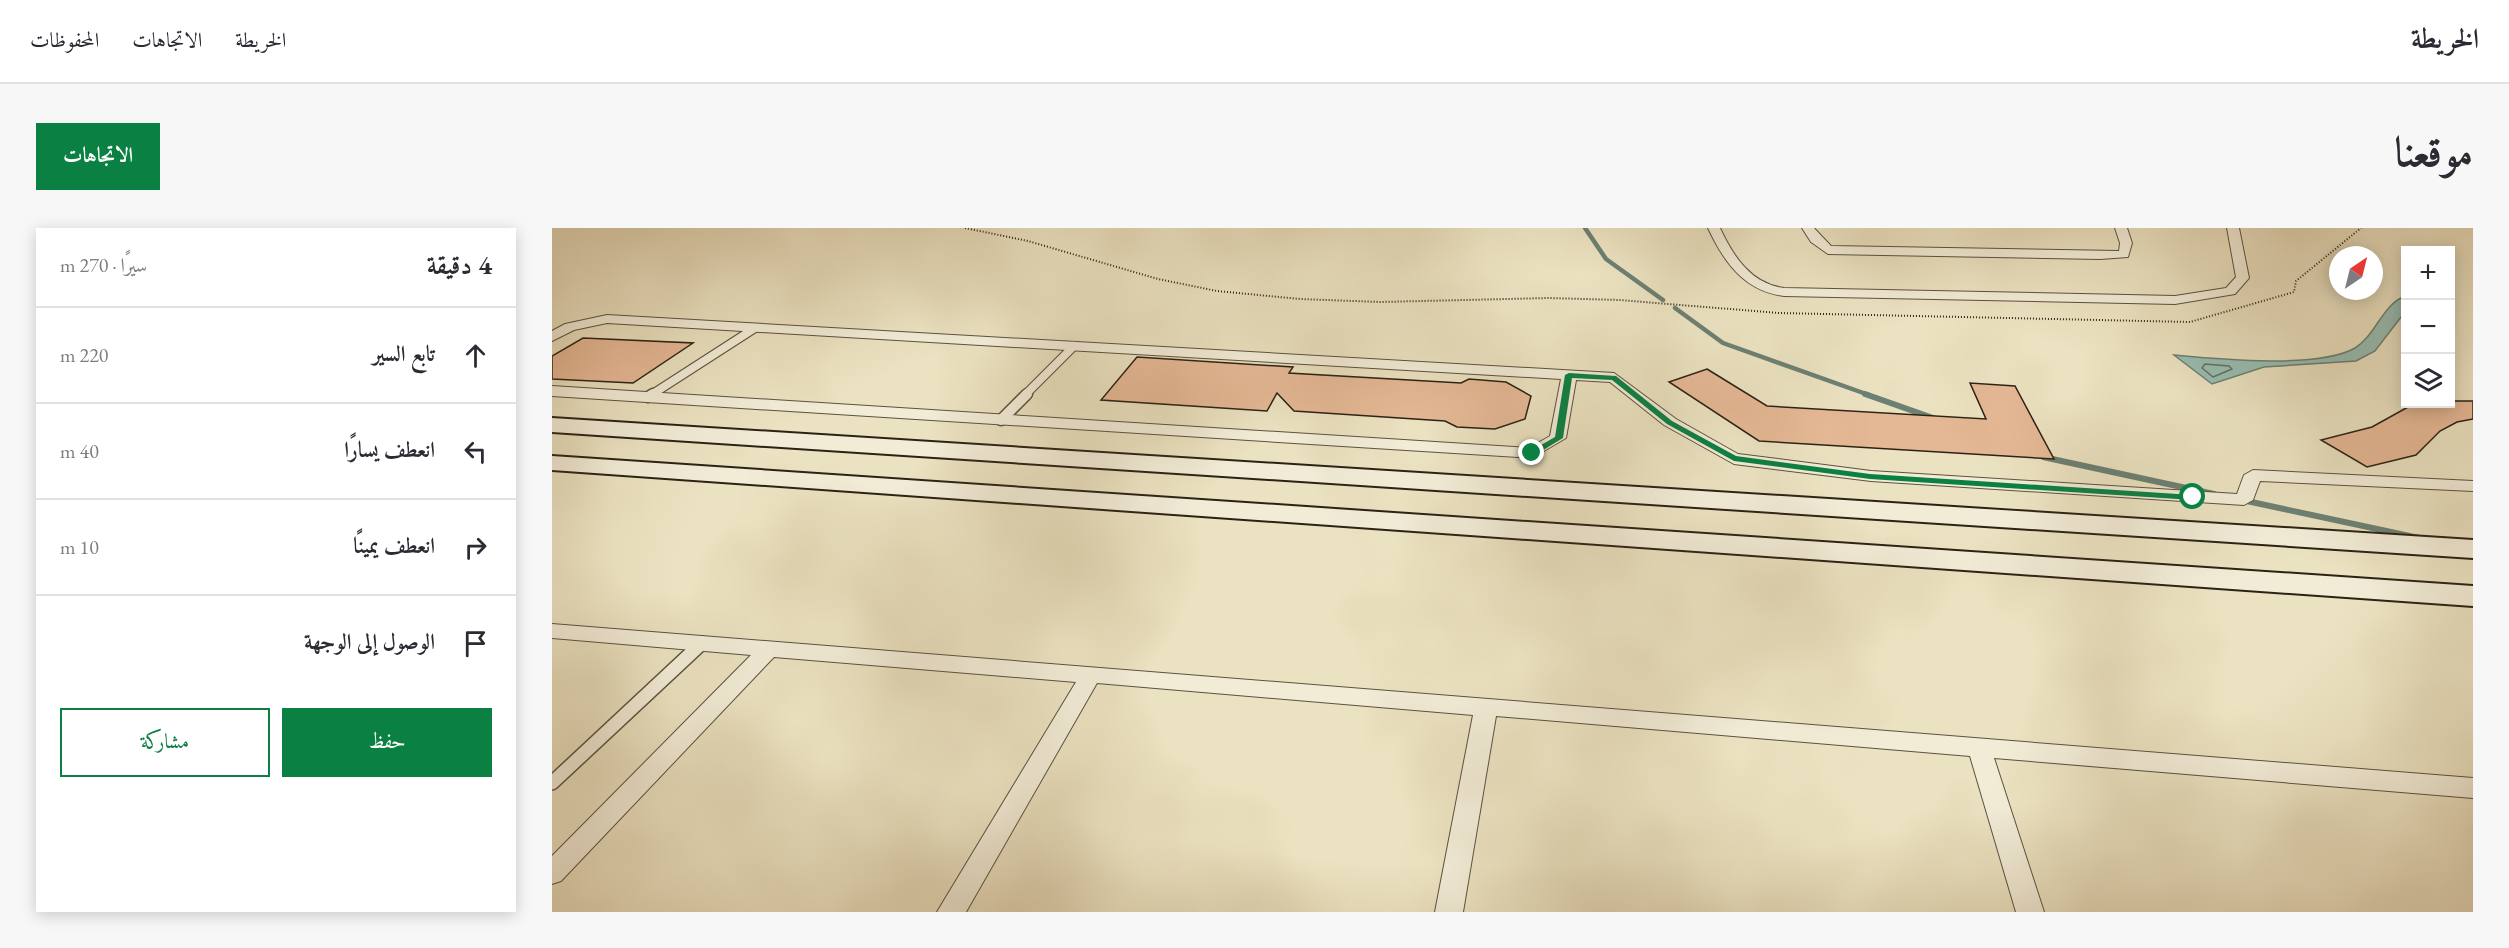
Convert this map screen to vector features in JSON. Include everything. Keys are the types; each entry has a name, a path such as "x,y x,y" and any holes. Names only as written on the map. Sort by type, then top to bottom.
{"main road":[{"path":"552,425 2473,549"},
{"path":"552,463 2473,596"}],"street":[{"path":"1714,228 1727,252 1749,277 1771,290 1801,293 2175,300 2230,291 2243,278 2233,228"},
{"path":"1808,228 1815,239 1828,250 2100,255 2124,254 2126,243 2121,228"},
{"path":"552,337 570,327 607,319 1614,378 1670,422 1734,459 1870,476 2244,500 2253,475 2473,486"},
{"path":"552,391 1532,453 1558,438 1569,375"},
{"path":"552,631 2472,789"},
{"path":"552,873 770,649"},
{"path":"951,912 1091,675"},
{"path":"1449,912 1486,707"},
{"path":"1979,748 2030,912"}],"lane":[{"path":"648,397 756,328"},
{"path":"1001,420 1074,346"},
{"path":"552,783 702,643"}],"path":[{"path":"965,228 1029,241 1158,279 1217,291 1300,299 1380,302 1549,298 1619,300 1779,313 2190,322 2294,292 2296,281 2361,228"}],"water":[{"path":"2401,298 2401,317 2375,351 2356,361 2264,367 2212,384 2174,355 2267,361 2318,359 2339,354 2355,348 2362,342"}],"building":[{"path":"583,338 693,343 633,383 552,379 552,356"},
{"path":"1137,357 1293,367 1289,373 1461,383 1469,379 1506,382 1531,396 1525,419 1495,429 1457,427 1445,421 1294,411 1277,393 1267,411 1101,400"},
{"path":"1707,369 1767,406 1986,419 1970,383 2015,386 2054,459 1759,441 1669,382"},
{"path":"2455,401 2473,401 2473,419 2457,422 2440,431 2416,455 2367,467 2321,440 2372,427 2406,408 2455,408"}],"waterway":[{"path":"1585,228 1606,259 1663,300"},
{"path":"1675,308 1723,343 1869,395"},
{"path":"1865,394 1933,418"},
{"path":"2043,457 2214,494"},
{"path":"2242,500 2419,538"}],"route":[{"path":"1532,453 1558,438 1569,375 1614,378 1670,422 1734,459 1870,476 2193,497"}]}
